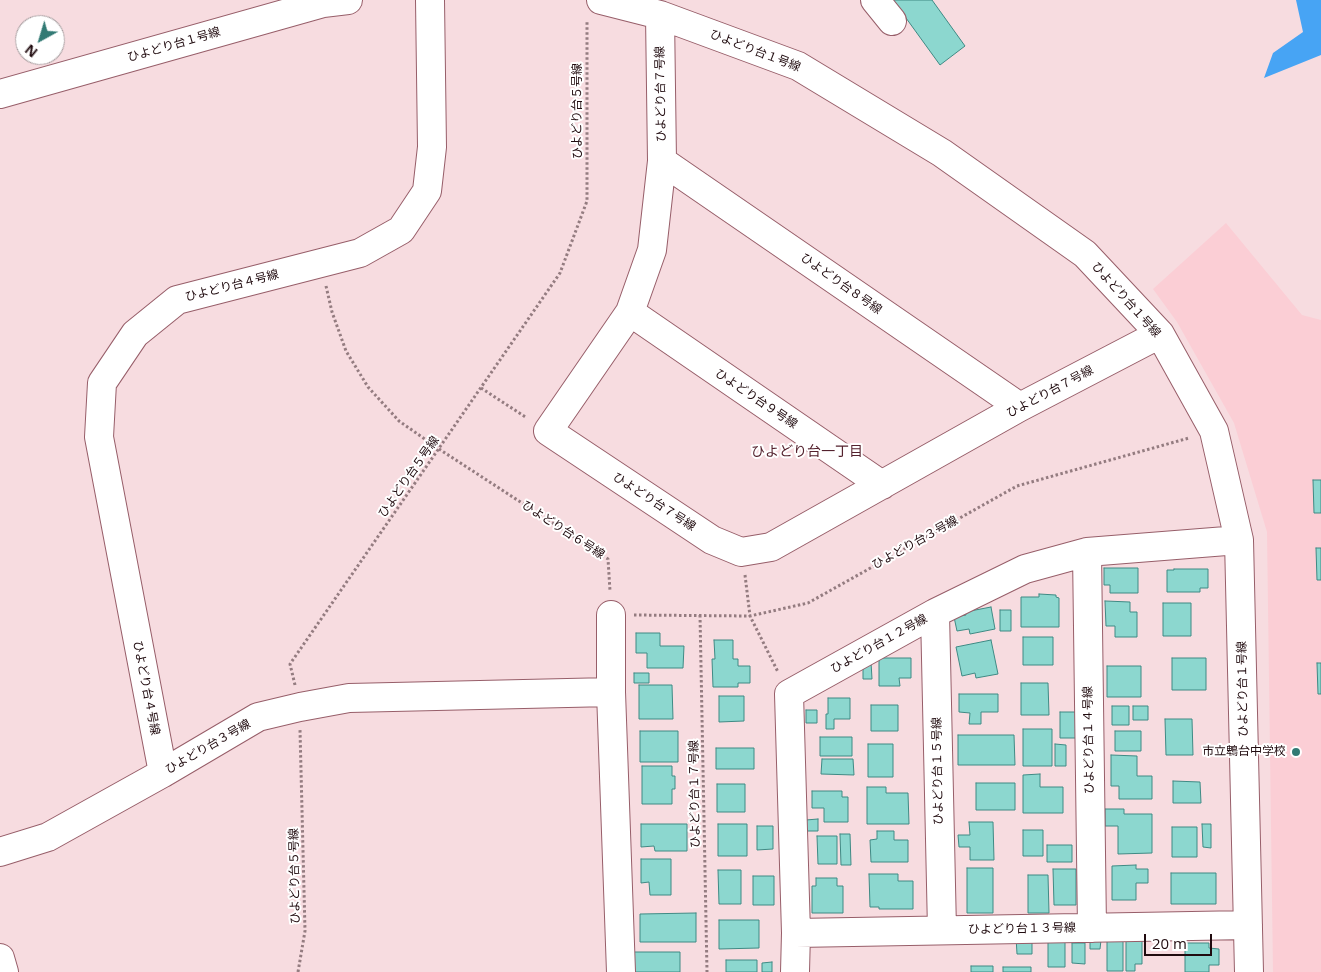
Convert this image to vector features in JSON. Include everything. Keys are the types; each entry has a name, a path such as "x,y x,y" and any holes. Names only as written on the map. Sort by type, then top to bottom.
{"street":[{"name":"ひよどり台１号線","path":"0,94 323,4 348,0"},
{"name":"ひよどり台４号線","path":"163,773 99,437 102,383 135,334 177,300 360,253 401,230 427,190 432,147 430,0"},
{"path":"875,0 892,21"},
{"name":"ひよどり台１号線","path":"594,10 669,11 798,66 942,153 1084,254 1160,334 1214,431 1239,540 1249,972"},
{"name":"ひよどり台７号線","path":"669,11 662,161 652,250 630,312 548,431 712,540 742,552 772,548 1020,407 1160,334"},
{"name":"ひよどり台８号線","path":"662,161 1020,407"},
{"name":"ひよどり台９号線","path":"630,312 882,485"},
{"name":"ひよどり台１２号線","path":"789,694 934,613 1025,569 1087,552 1239,540"},
{"name":"ひよどり台１４号線","path":"1087,552 1092,928"},
{"name":"ひよどり台１５号線","path":"934,613 942,930"},
{"path":"611,615 611,692 621,972"},
{"name":"ひよどり台３号線","path":"0,852 48,837 258,717 349,698 611,692"},
{"path":"789,694 796,933 795,972"},
{"name":"ひよどり台１３号線","path":"796,933 1248,924"},
{"path":"0,958 4,972"}],"path":[{"name":"ひよどり台５号線","path":"298,972 305,931 300,707 290,664 560,273 587,201 594,10"},
{"name":"ひよどり台６号線","path":"320,264 332,312 346,351 368,387 399,421 438,449 608,559 611,615"},
{"path":"481,388 548,431"},
{"name":"ひよどり台３号線","path":"611,615 750,616 808,603 1017,486 1214,431"},
{"path":"742,552 750,616 789,694"},
{"name":"ひよどり台１７号線","path":"700,615 707,972"}],"shaded area":[{"name":"市立鵯台中学校","path":"1226,223 1302,315 1321,320 1321,972 1273,972 1267,532 1234,423 1177,322 1153,289"}],"water":[{"path":"1296,0 1321,0 1321,55 1264,78 1273,53 1303,32"}],"building":[{"path":"893,0 932,0 965,46 940,65"},
{"path":"1313,480 1321,480 1321,513 1314,513"},
{"path":"1316,548 1321,548 1321,580 1317,580"},
{"path":"1104,568 1138,568 1138,593 1110,593 1110,585 1104,585"},
{"path":"1208,569 1208,588 1200,588 1200,592 1167,592 1167,570"},
{"path":"1039,594 1056,595 1059,598 1059,627 1021,627 1021,597 1039,597"},
{"path":"1105,601 1130,602 1130,612 1137,612 1137,637 1115,637 1115,626 1106,626"},
{"path":"1163,603 1191,603 1191,636 1163,636"},
{"path":"991,607 995,629 970,634 969,629 957,631 954,617 966,615 965,612"},
{"path":"1000,610 1011,610 1011,631 1000,631"},
{"path":"636,633 660,633 660,646 684,646 683,668 647,668 647,653 636,653"},
{"path":"1023,637 1053,637 1053,665 1023,665"},
{"path":"714,640 733,640 733,659 738,659 738,666 750,666 750,683 738,683 738,687 713,687 712,659 715,659"},
{"path":"991,640 998,674 976,678 975,673 962,676 956,647"},
{"path":"879,658 911,658 911,678 899,678 900,686 879,686"},
{"path":"1172,658 1206,658 1206,690 1172,690"},
{"path":"863,662 871,662 872,679 863,679"},
{"path":"1317,663 1321,663 1321,694 1318,694"},
{"path":"1107,666 1141,666 1141,697 1107,697"},
{"path":"634,673 649,673 649,683 634,683"},
{"path":"1021,683 1048,683 1049,715 1021,715"},
{"path":"639,685 672,685 673,719 639,719"},
{"path":"959,694 998,694 998,712 981,712 981,724 969,724 970,713 959,712"},
{"path":"719,696 744,696 744,721 719,722"},
{"path":"828,698 850,698 850,719 834,719 834,729 826,729"},
{"path":"871,705 898,705 898,731 871,731"},
{"path":"1112,706 1129,706 1129,725 1112,725"},
{"path":"1133,706 1148,706 1148,720 1133,720"},
{"path":"806,710 817,710 817,723 806,723"},
{"path":"1060,712 1077,712 1077,738 1060,738"},
{"path":"1165,719 1192,719 1193,755 1166,755"},
{"path":"1023,729 1052,729 1052,766 1023,766"},
{"path":"640,731 678,731 678,762 640,762"},
{"path":"1115,731 1141,731 1141,751 1115,751"},
{"path":"958,735 1014,735 1015,765 958,765"},
{"path":"820,737 852,737 852,756 820,756"},
{"path":"868,744 893,744 893,777 868,777"},
{"path":"1055,744 1066,745 1066,766 1055,766"},
{"path":"716,748 754,748 754,769 716,769"},
{"path":"1111,755 1137,756 1137,776 1152,776 1152,799 1119,799 1119,786 1111,786"},
{"path":"822,759 853,759 854,775 821,774"},
{"path":"642,766 672,766 672,776 675,776 675,789 672,789 672,804 642,804"},
{"path":"1040,774 1040,787 1063,787 1063,813 1023,813 1023,775"},
{"path":"1173,781 1200,782 1201,803 1173,803"},
{"path":"976,783 1015,783 1015,810 976,810"},
{"path":"717,784 745,784 745,812 717,812"},
{"path":"867,787 886,787 886,793 908,793 909,824 867,824"},
{"path":"812,791 842,791 842,797 848,797 848,822 824,822 824,808 812,808"},
{"path":"1105,809 1124,809 1124,814 1152,814 1152,853 1118,854 1118,826 1105,826"},
{"path":"818,819 818,831 806,831 806,820"},
{"path":"969,822 993,822 994,860 970,860 970,847 959,847 958,835 970,835"},
{"path":"641,824 687,824 687,851 655,851 654,846 641,847"},
{"path":"718,824 747,824 747,856 718,856"},
{"path":"1202,824 1211,824 1211,848 1203,847"},
{"path":"757,826 773,826 773,849 757,850"},
{"path":"1172,827 1197,827 1197,857 1172,857"},
{"path":"1023,830 1043,830 1043,856 1023,856"},
{"path":"877,831 894,831 894,840 908,840 908,862 871,862 870,840 877,839"},
{"path":"840,834 850,834 851,865 841,865"},
{"path":"817,836 837,836 837,864 818,864"},
{"path":"1047,845 1072,845 1072,862 1047,862"},
{"path":"641,859 671,859 671,895 650,895 649,882 641,883"},
{"path":"1136,865 1136,869 1148,869 1148,883 1136,883 1136,900 1112,900 1112,866"},
{"path":"967,868 993,868 993,913 967,913"},
{"path":"1053,869 1076,869 1076,905 1054,905"},
{"path":"718,870 741,870 741,904 719,904"},
{"path":"1171,873 1216,873 1216,904 1171,904"},
{"path":"869,874 898,874 898,881 913,881 913,909 879,909 879,907 870,907"},
{"path":"1028,875 1048,875 1049,913 1028,913"},
{"path":"753,876 774,876 774,905 753,905"},
{"path":"816,878 837,878 837,886 843,886 843,913 812,913 812,886 816,886"},
{"path":"696,913 696,942 640,942 640,914"},
{"path":"719,920 759,920 759,948 719,949"},
{"path":"1016,937 1032,937 1032,954 1017,954"},
{"path":"1107,938 1123,939 1123,971 1107,971"},
{"path":"1126,938 1142,938 1142,964 1135,964 1135,971 1126,971"},
{"path":"1090,940 1101,940 1100,949 1090,949"},
{"path":"1048,942 1065,942 1065,967 1048,967"},
{"path":"1072,943 1085,943 1085,964 1072,963"},
{"path":"1185,943 1209,943 1209,948 1219,949 1219,965 1209,965 1209,972 1185,972"},
{"path":"633,952 680,952 680,972 633,972"},
{"path":"726,960 757,960 757,972 726,972"},
{"path":"772,962 772,972 762,972 762,963"},
{"path":"971,966 993,966 993,972 971,972"},
{"path":"1003,967 1031,967 1031,972 1003,972"}],"place":[{"name":"市立鵯台中学校","path":"1296,752"}],"district":[{"name":"ひよどり台一丁目","path":"807,452"}]}
